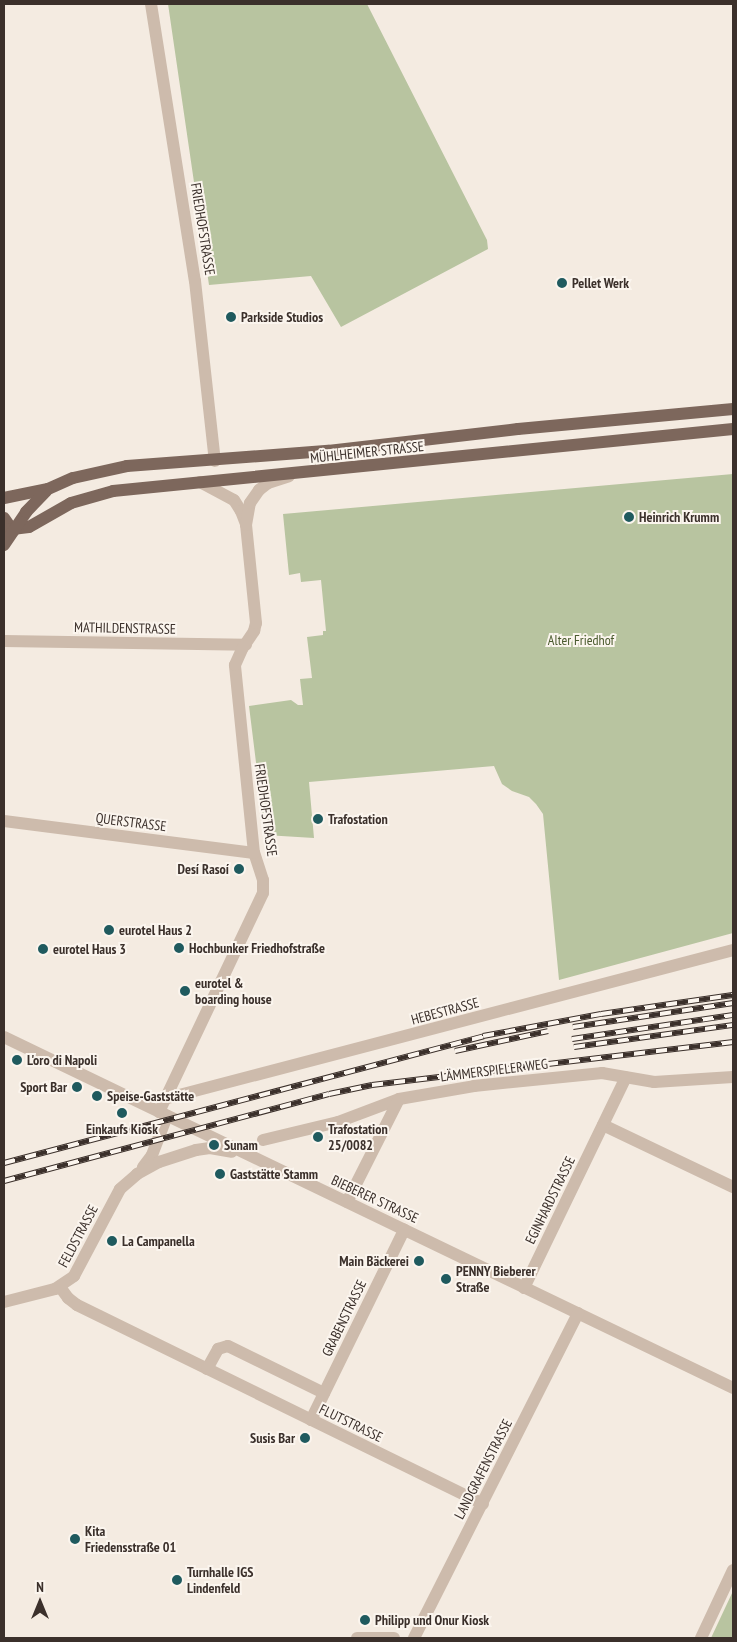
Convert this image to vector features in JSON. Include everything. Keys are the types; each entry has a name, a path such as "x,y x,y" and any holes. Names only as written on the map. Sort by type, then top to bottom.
{"main road":[{"name":"MÜHLHEIMER STRASSE","path":"4,498 48,489 73,478 127,466 215,461 733,409"},
{"name":"MÜHLHEIMER STRASSE","path":"8,530 35,525 71,503 90,496 113,491 733,429"},
{"path":"4,545 8,530 48,489"},
{"path":"4,518 8,530"}],"street":[{"name":"FRIEDHOFSTRASSE","path":"152,4 189,237 215,461"},
{"name":"FRIEDHOFSTRASSE","path":"246,525 252,499 259,490 268,483 297,474"},
{"name":"FRIEDHOFSTRASSE","path":"163,1114 164,1100 263,893 263,880 254,853 235,674 237,660 254,631 256,622 246,525 241,511 234,500 200,482"},
{"name":"MATHILDENSTRASSE","path":"4,641 246,645"},
{"name":"QUERSTRASSE","path":"4,822 254,853"},
{"name":"HEBESTRASSE","path":"164,1100 733,950"},
{"name":"BIEBERER STRASSE","path":"4,1037 733,1388"},
{"name":"LÄMMERSPIELER WEG","path":"263,1140 338,1122 399,1100 474,1086 608,1073 661,1082 733,1077"},
{"name":"EGINHARDSTRASSE","path":"524,1288 626,1076"},
{"path":"347,1202 399,1100"},
{"name":"FELDSTRASSE","path":"4,1302 60,1287 79,1270 120,1189 137,1174 152,1155 163,1114"},
{"path":"603,1125 733,1187"},
{"name":"FELDSTRASSE","path":"137,1174 159,1162 196,1150 210,1148 249,1156"},
{"name":"GRABENSTRASSE","path":"311,1420 404,1230"},
{"name":"FLUTSTRASSE","path":"60,1287 68,1298 77,1305 483,1504"},
{"name":"LANDGRAFENSTRASSE","path":"414,1638 578,1313"},
{"name":"FLUTSTRASSE","path":"207,1369 218,1349 228,1346 324,1393"},
{"path":"701,1638 733,1570"},
{"path":"358,1638 394,1638"}],"green space":[{"path":"168,4 367,4 487,240 488,249 341,327 311,276 209,285"},
{"name":"Alter Friedhof","path":"733,474 733,933 559,980 543,814 529,797 512,791 502,784 494,766 309,782 314,838 265,835 249,706 291,700 298,705 303,705 300,679 312,678 307,637 323,635 323,631 326,631 321,580 301,582 300,573 289,575 283,514"},
{"path":"733,1591 733,1638 711,1638"}],"railway":[{"path":"4,1163 483,1036 601,1014 733,995"},
{"path":"573,1027 733,1003"},
{"path":"572,1039 733,1015"},
{"path":"574,1047 733,1025"},
{"path":"455,1051 548,1031"},
{"path":"4,1181 329,1094 372,1085 733,1042"}],"place":[{"name":"Pellet Werk","path":"562,283"},
{"name":"Parkside Studios","path":"231,317"},
{"name":"Heinrich Krumm","path":"629,517"},
{"name":"Trafostation","path":"318,819"},
{"name":"Desí Rasoí","path":"239,869"},
{"name":"eurotel Haus 2","path":"109,930"},
{"name":"Hochbunker Friedhofstraße","path":"179,948"},
{"name":"eurotel Haus 3","path":"43,949"},
{"name":"eurotel & boarding house","path":"185,991"},
{"name":"L'oro di Napoli","path":"17,1060"},
{"name":"Sport Bar","path":"77,1087"},
{"name":"Speise-Gaststätte","path":"97,1096"},
{"name":"Einkaufs Kiosk","path":"122,1113"},
{"name":"Trafostation 25/0082","path":"318,1137"},
{"name":"Sunam","path":"214,1145"},
{"name":"Gaststätte Stamm","path":"220,1174"},
{"name":"La Campanella","path":"112,1241"},
{"name":"Main Bäckerei","path":"419,1261"},
{"name":"PENNY Bieberer Straße","path":"446,1279"},
{"name":"Susis Bar","path":"305,1438"},
{"name":"Kita Friedensstraße 01","path":"75,1539"},
{"name":"Turnhalle IGS Lindenfeld","path":"177,1580"},
{"name":"Philipp und Onur Kiosk","path":"365,1620"}]}
